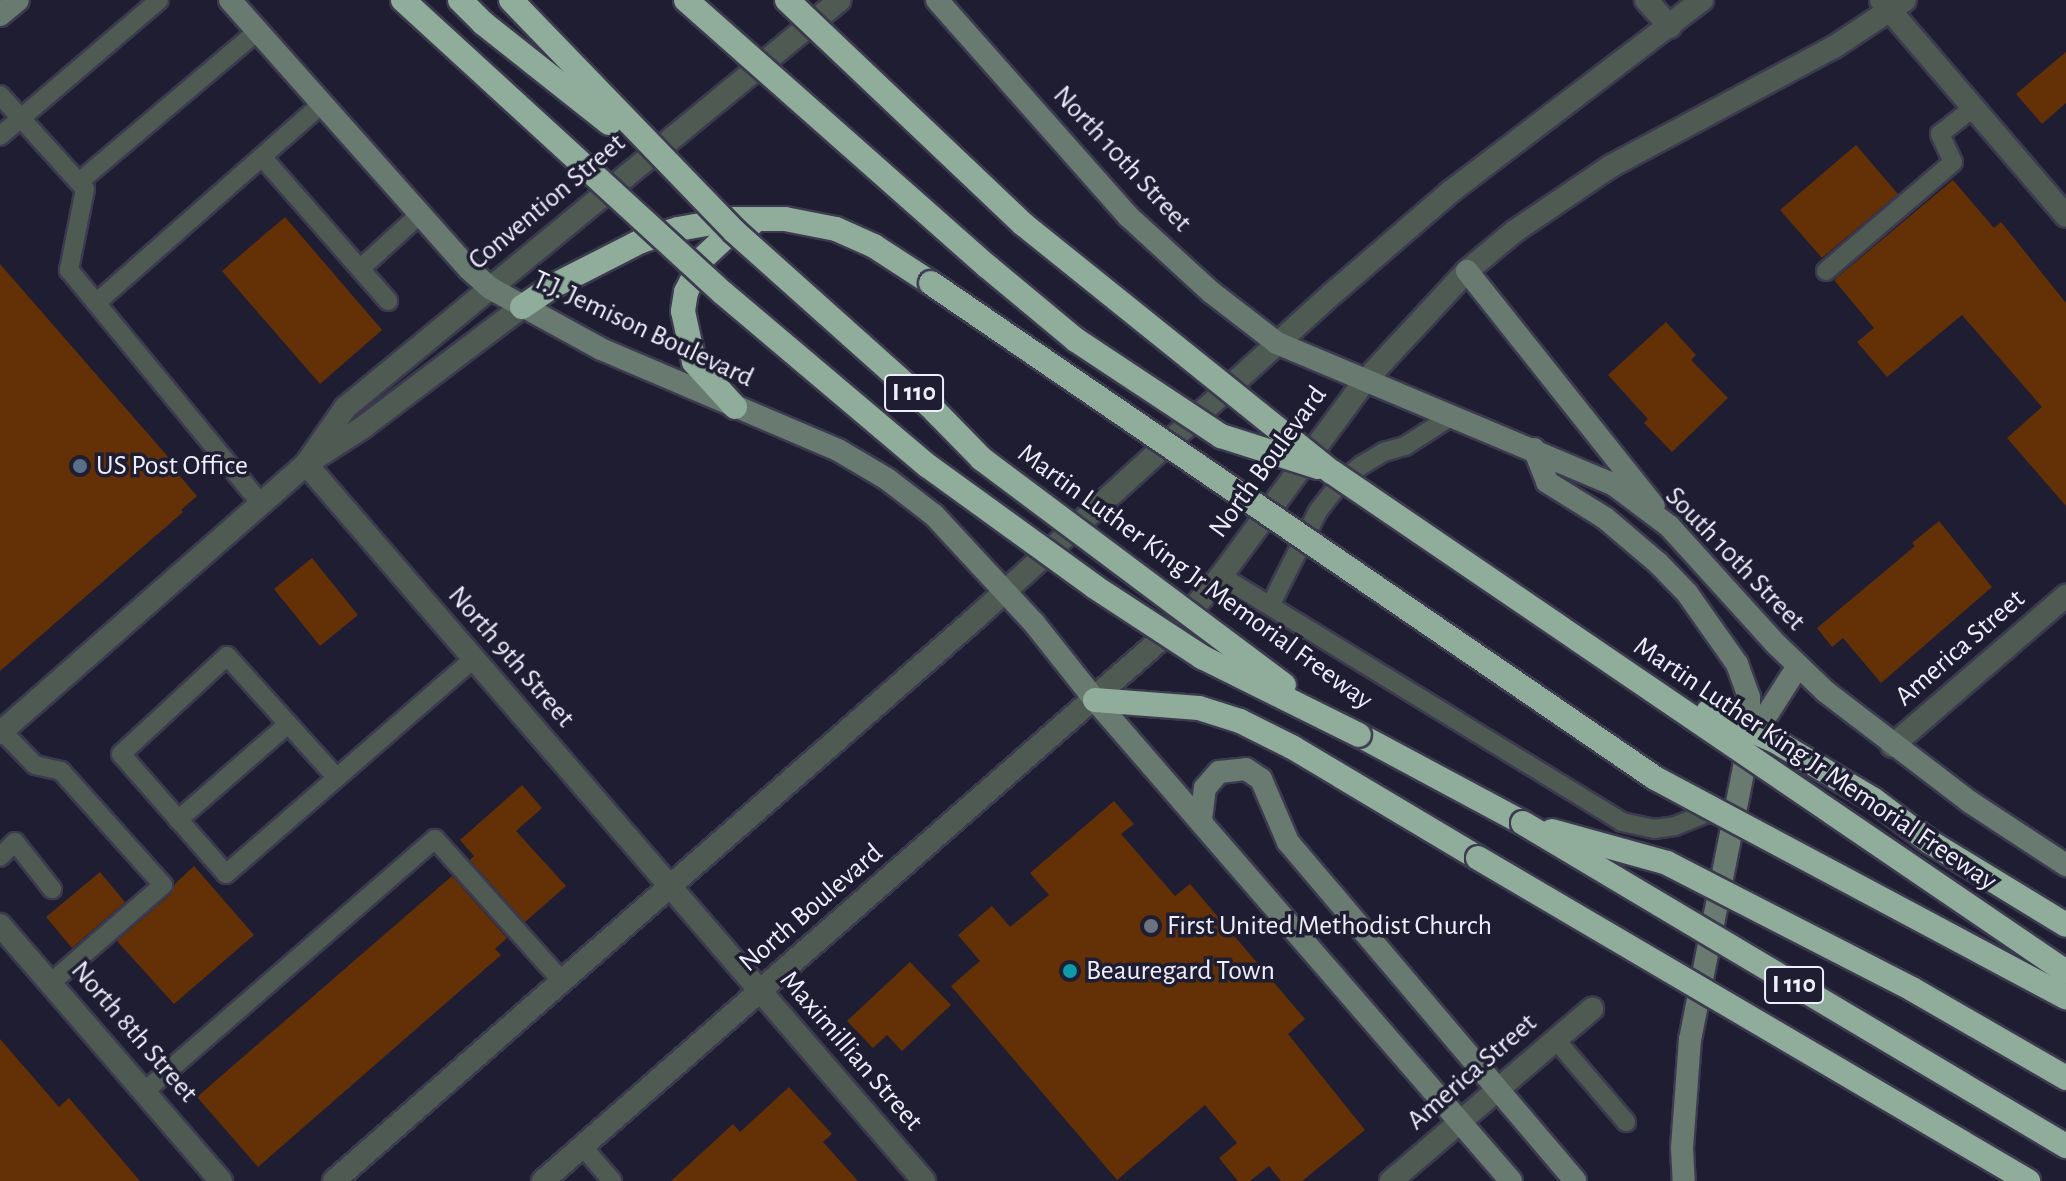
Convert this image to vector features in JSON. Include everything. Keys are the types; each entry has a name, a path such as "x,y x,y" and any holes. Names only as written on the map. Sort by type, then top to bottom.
{"highway":[{"path":"403,0 723,293 928,466 1095,587 1202,657 1359,735"},
{"path":"460,0 483,23 684,182"},
{"name":"Martin Luther King Jr Memorial Freeway","path":"511,0 684,182 790,285 934,410 982,459 1165,599 1359,735 1523,823 2066,1146"},
{"path":"686,0 953,237 1076,340 1221,436 1332,472"},
{"name":"Martin Luther King Jr Memorial Freeway","path":"787,0 1023,224 1332,472 2066,972"},
{"path":"735,407 694,362 683,311 694,271 703,258 727,236 761,219"},
{"path":"522,307 555,285 641,241 706,223 785,219 836,229 874,246 931,283 1655,778 2066,997"},
{"path":"1649,687 1775,741 1874,800 1930,842 2066,925"},
{"path":"1095,700 1199,708 1240,721 1292,747 2028,1181"},
{"path":"1523,823 1667,863 1912,989 2066,1078"}],"main road":[{"path":"0,15 18,0"},
{"name":"T.J. Jemison Boulevard","path":"230,0 490,288 601,349 838,450 887,479 934,515 1005,591 1095,700 1511,1181"},
{"name":"North 10th Street","path":"937,0 1128,216 1211,292 1277,343"},
{"path":"1467,271 1669,526"},
{"name":"South 10th Street","path":"1277,343 1613,484 1669,526 1798,666 1892,746 2066,865"},
{"path":"1534,449 1547,482 1605,518 1635,542 1687,593 1711,623 1744,682 1751,715 1749,742 1690,1039 1682,1148 1684,1181"},
{"path":"1749,742 1798,666"},
{"path":"1201,820 1202,797 1211,778 1226,770 1254,773 1266,785 1288,842 1575,1181"}],"street":[{"name":"Convention Street","path":"306,464 345,408 840,0"},
{"path":"1646,0 1670,27"},
{"path":"334,1181 670,889 1005,591 1277,343 1450,192 1702,0"},
{"path":"1892,4 1973,108 2066,216"},
{"name":"North Boulevard","path":"543,1181 1183,620 1221,576 1365,381 1467,271 1515,231 1611,166 1823,53 1892,4"},
{"name":"Convention Street","path":"1,732 306,464 362,428 522,307"},
{"name":"North 9th Street","path":"306,464 670,889"},
{"name":"America Street","path":"1892,746 2066,596"},
{"name":"Maximillian Street","path":"670,889 924,1181"},
{"name":"North 8th Street","path":"0,925 221,1181"},
{"name":"America Street","path":"1391,1181 1592,1009"}],"lane":[{"path":"0,136 159,0"},
{"path":"79,182 258,31"},
{"path":"0,95 85,189 69,270 261,504"},
{"path":"96,303 322,104"},
{"path":"1826,271 1953,162 1940,134 1973,108"},
{"path":"263,158 388,301"},
{"path":"360,269 420,214"},
{"path":"1270,606 1318,511 1339,484 1362,465 1384,452 1405,446 1452,416"},
{"path":"1221,576 1622,822 1654,829 1675,826 1708,813 1734,818"},
{"path":"336,777 227,656 121,754 226,874 473,659"},
{"path":"178,820 288,724"},
{"path":"1,732 35,765 61,771 163,885 52,982"},
{"path":"145,1091 435,839 563,982"},
{"path":"0,857 15,842 52,889"},
{"path":"1556,1040 1626,1122"},
{"path":"583,1147 612,1181"}],"building":[{"path":"2066,52 2066,103 2042,124 2016,94"},
{"path":"1856,145 1898,194 1822,258 1780,210"},
{"path":"1953,180 1994,228 2001,222 2066,303 2066,506 2007,438 2042,407 1962,315 1887,377 1857,342 1874,328 1834,280"},
{"path":"285,217 382,330 320,384 222,271"},
{"name":"US Post Office","path":"0,264 169,458 166,460 197,496 181,510 183,512 0,671"},
{"path":"1666,322 1696,355 1691,360 1728,398 1672,452 1644,423 1648,419 1608,375"},
{"path":"1939,521 1992,587 1881,683 1843,638 1832,647 1817,628 1915,546 1912,543"},
{"path":"312,558 358,615 320,646 274,589"},
{"path":"522,785 542,808 516,831 566,886 525,922 470,860 474,856 460,840"},
{"path":"1114,801 1134,824 1121,834 1175,896 1190,884 1305,1019 1288,1034 1365,1130 1302,1181 1281,1181 1269,1166 1250,1181 1238,1181 1219,1158 1237,1143 1205,1105 1117,1180 951,986 980,961 958,935 992,906 1010,927 1049,895 1030,873"},
{"path":"194,866 254,935 174,1004 117,941 171,894 175,884"},
{"path":"100,872 125,902 72,948 46,917"},
{"path":"452,876 507,938 495,949 501,955 258,1167 197,1097"},
{"path":"910,962 951,1005 902,1051 887,1035 873,1048 847,1021"},
{"path":"0,1039 59,1107 69,1098 140,1181 0,1181"},
{"path":"789,1087 832,1134 823,1142 858,1181 671,1181 733,1124 740,1132"}],"place":[{"name":"US Post Office","path":"80,466"},
{"name":"First United Methodist Church","path":"1151,926"},
{"name":"Beauregard Town","path":"1070,971"}]}
